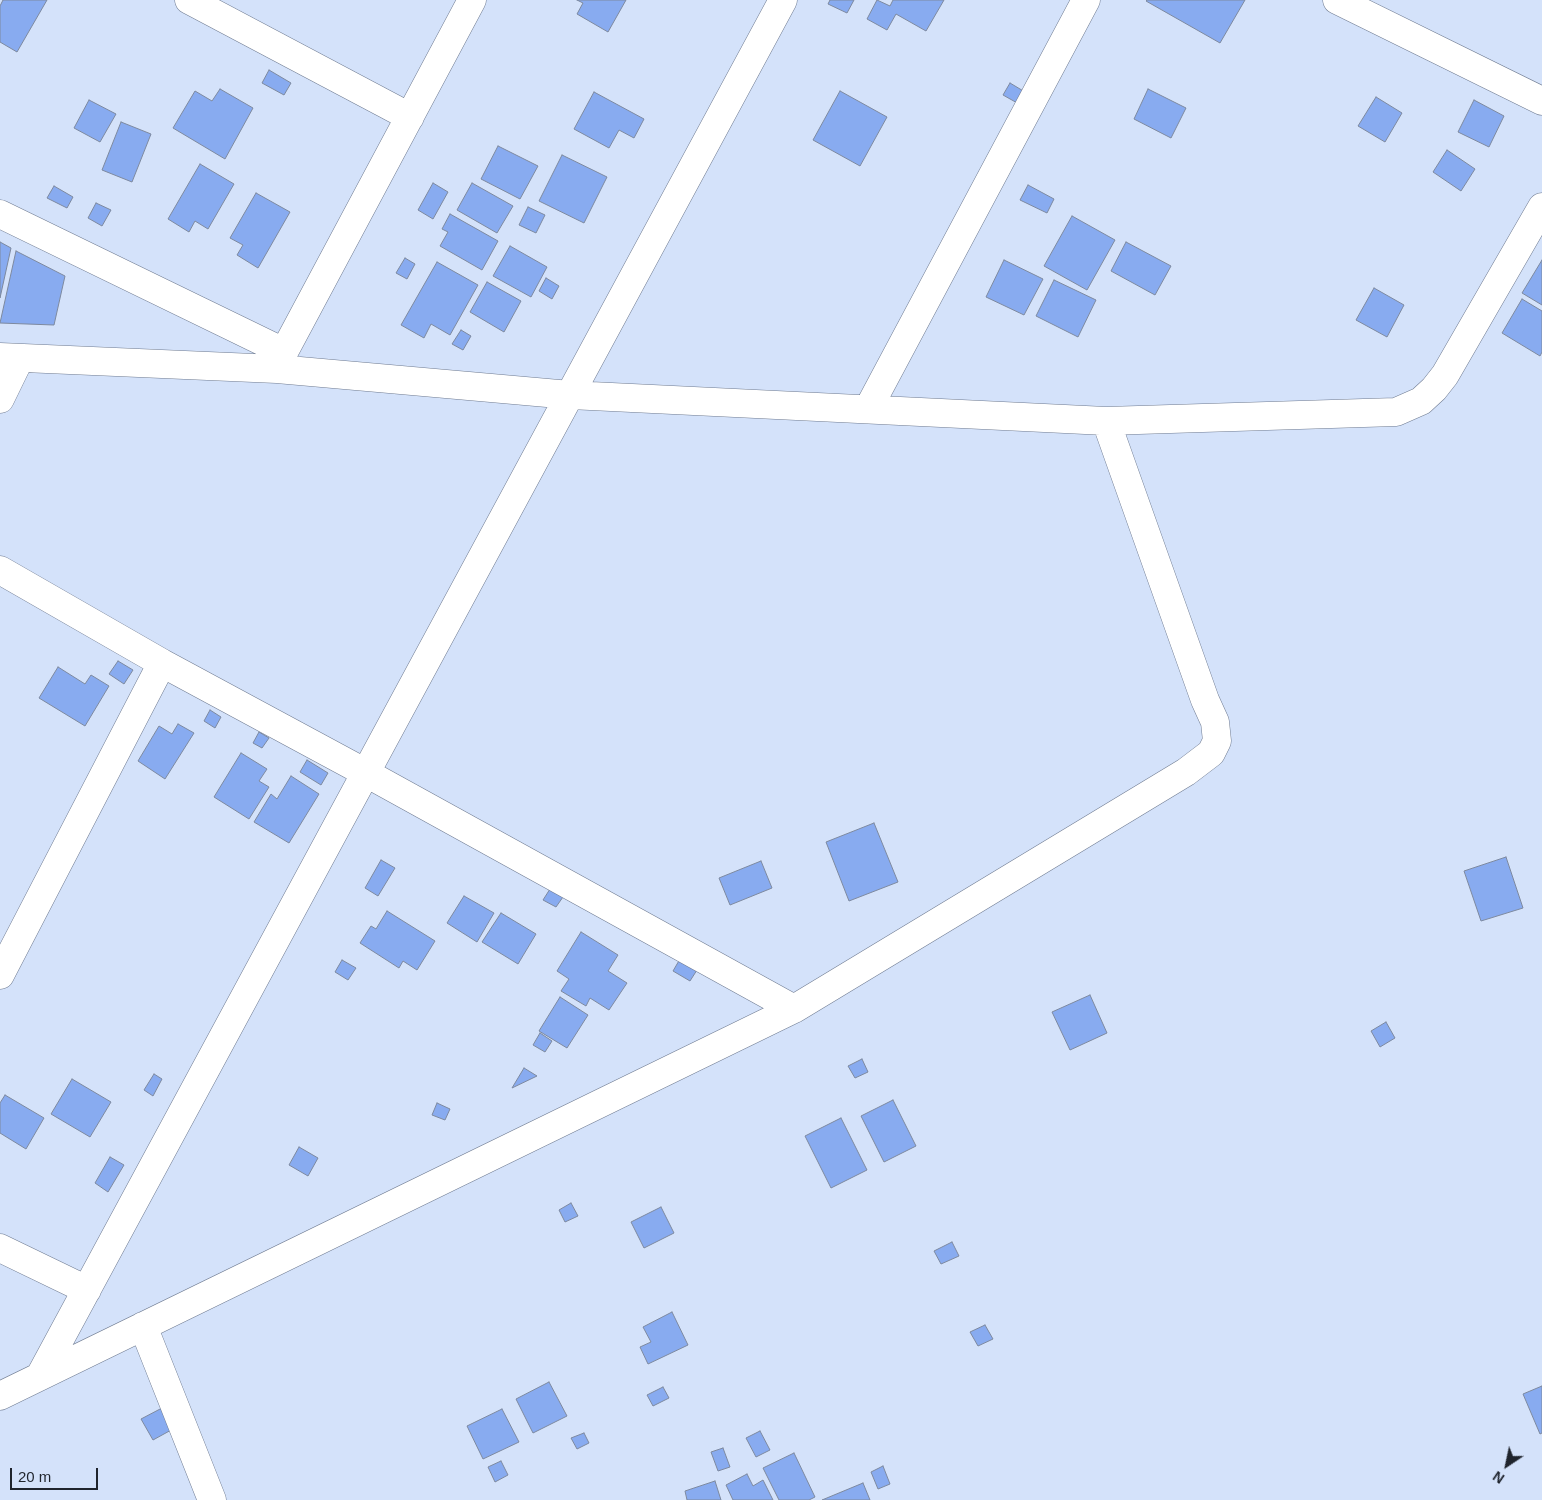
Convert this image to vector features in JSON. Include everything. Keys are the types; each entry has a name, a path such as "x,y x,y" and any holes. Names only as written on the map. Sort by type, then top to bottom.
{"street":[{"path":"189,0 410,117"},
{"path":"280,361 472,0"},
{"path":"40,1376 783,0"},
{"path":"868,409 1086,0"},
{"path":"1337,0 1542,102"},
{"path":"0,399 10,358 280,361 570,395 1106,421 1396,412 1422,401 1445,375 1542,207"},
{"path":"0,214 280,361"},
{"path":"0,1396 794,1009 1186,772 1211,753 1217,740 1215,722 1205,700 1106,421"},
{"path":"0,570 162,662 794,1009"},
{"path":"0,975 162,662"},
{"path":"0,1248 87,1290"},
{"path":"143,1326 212,1500"}],"building":[{"path":"3,0 47,0 17,52 0,42 0,6"},
{"path":"577,0 626,0 608,32 577,14 583,3"},
{"path":"830,0 854,0 847,13 828,4"},
{"path":"877,0 890,6 893,0 944,0 926,31 896,14 887,30 867,19"},
{"path":"1147,0 1245,0 1220,43"},
{"path":"269,70 291,83 284,95 262,83"},
{"path":"1010,83 1025,92 1019,104 1003,95"},
{"path":"220,89 253,108 225,159 173,128 195,91 212,101"},
{"path":"1148,89 1186,108 1171,138 1134,119"},
{"path":"840,91 887,117 860,166 813,140"},
{"path":"594,92 644,119 634,138 619,130 609,148 574,129"},
{"path":"1376,97 1402,113 1385,142 1358,126"},
{"path":"89,100 116,114 100,142 74,128"},
{"path":"1474,100 1504,116 1489,147 1458,132"},
{"path":"121,122 151,134 132,182 102,170"},
{"path":"498,146 538,166 520,199 481,179"},
{"path":"1447,150 1475,169 1461,191 1433,172"},
{"path":"562,155 607,177 584,223 539,201"},
{"path":"200,164 234,184 208,229 195,221 189,232 168,219"},
{"path":"433,183 448,192 433,219 418,210"},
{"path":"472,183 513,206 497,233 457,210"},
{"path":"1028,185 1054,199 1047,213 1020,200"},
{"path":"54,186 73,197 67,208 47,198"},
{"path":"256,193 290,212 258,268 237,255 243,245 230,238"},
{"path":"96,203 111,210 102,226 88,218"},
{"path":"528,207 545,215 536,233 519,225"},
{"path":"450,214 498,241 482,270 440,246 448,232 442,229"},
{"path":"1072,216 1115,240 1087,290 1044,266"},
{"path":"0,242 11,248 0,298"},
{"path":"1126,242 1171,266 1155,295 1111,271"},
{"path":"510,246 547,267 531,297 493,276"},
{"path":"16,251 65,276 54,325 0,323"},
{"path":"405,258 415,264 407,279 396,273"},
{"path":"1004,260 1043,279 1024,315 986,297"},
{"path":"1542,260 1542,305 1522,293"},
{"path":"437,262 478,285 450,335 431,324 424,338 401,325"},
{"path":"546,278 559,286 552,299 539,291"},
{"path":"1054,280 1096,300 1078,337 1036,316"},
{"path":"487,282 521,301 504,332 470,312"},
{"path":"1374,288 1404,305 1387,337 1356,320"},
{"path":"1522,299 1542,311 1542,352 1540,356 1502,333"},
{"path":"461,330 471,336 463,350 452,344"},
{"path":"118,661 133,670 124,684 109,674"},
{"path":"58,667 85,684 91,675 109,686 85,726 39,698"},
{"path":"210,710 221,717 215,728 204,721"},
{"path":"178,724 194,733 165,779 138,761 159,726 172,734"},
{"path":"259,732 269,738 262,748 253,743"},
{"path":"241,753 267,769 259,781 269,787 249,819 214,797"},
{"path":"307,760 328,773 321,785 300,772"},
{"path":"291,776 319,794 289,843 254,822 271,794 277,799"},
{"path":"874,823 898,882 849,901 826,842"},
{"path":"1506,857 1523,908 1481,921 1464,871"},
{"path":"381,860 395,868 378,896 365,888"},
{"path":"761,861 772,888 730,905 719,878"},
{"path":"550,889 563,897 556,907 543,900"},
{"path":"464,896 494,913 477,942 447,923"},
{"path":"387,911 435,941 417,970 403,961 399,968 360,943 371,926 376,929"},
{"path":"501,913 536,934 518,964 482,942"},
{"path":"581,932 618,955 608,971 627,983 609,1010 590,998 586,1006 561,991 569,979 557,971"},
{"path":"680,959 697,970 690,981 673,971"},
{"path":"342,960 356,968 348,980 335,972"},
{"path":"1090,995 1107,1033 1070,1050 1052,1012"},
{"path":"560,997 588,1015 567,1048 539,1031"},
{"path":"1386,1022 1395,1038 1380,1047 1371,1031"},
{"path":"540,1033 552,1041 545,1052 533,1045"},
{"path":"862,1059 868,1072 855,1078 848,1066"},
{"path":"524,1068 537,1076 512,1088"},
{"path":"154,1074 162,1079 153,1096 144,1090"},
{"path":"72,1079 111,1102 90,1137 51,1114"},
{"path":"5,1095 44,1118 26,1149 0,1133 0,1103"},
{"path":"893,1100 916,1146 884,1162 861,1116"},
{"path":"437,1103 450,1109 445,1120 432,1115"},
{"path":"841,1118 867,1170 831,1188 805,1136"},
{"path":"299,1147 318,1158 308,1176 289,1165"},
{"path":"110,1157 124,1165 108,1192 95,1183"},
{"path":"571,1203 578,1216 565,1222 559,1210"},
{"path":"661,1207 674,1233 644,1248 631,1222"},
{"path":"952,1242 959,1256 941,1264 934,1251"},
{"path":"672,1312 688,1345 648,1364 640,1347 651,1342 643,1327"},
{"path":"985,1325 993,1339 978,1346 970,1332"},
{"path":"549,1382 567,1416 533,1433 516,1399"},
{"path":"1542,1386 1542,1433 1540,1434 1523,1394"},
{"path":"663,1387 669,1398 653,1406 647,1395"},
{"path":"162,1408 173,1429 153,1440 141,1419"},
{"path":"502,1409 519,1442 483,1459 467,1426"},
{"path":"760,1431 770,1450 756,1457 746,1438"},
{"path":"584,1433 589,1443 577,1449 571,1438"},
{"path":"723,1448 730,1467 718,1471 711,1452"},
{"path":"794,1453 815,1497 809,1500 779,1500 763,1468"},
{"path":"501,1461 508,1475 495,1482 488,1467"},
{"path":"883,1466 890,1484 878,1489 871,1472"},
{"path":"747,1474 753,1486 763,1480 773,1500 733,1500 726,1485"},
{"path":"715,1481 721,1500 687,1500 685,1491"},
{"path":"863,1483 870,1500 822,1500"}]}
